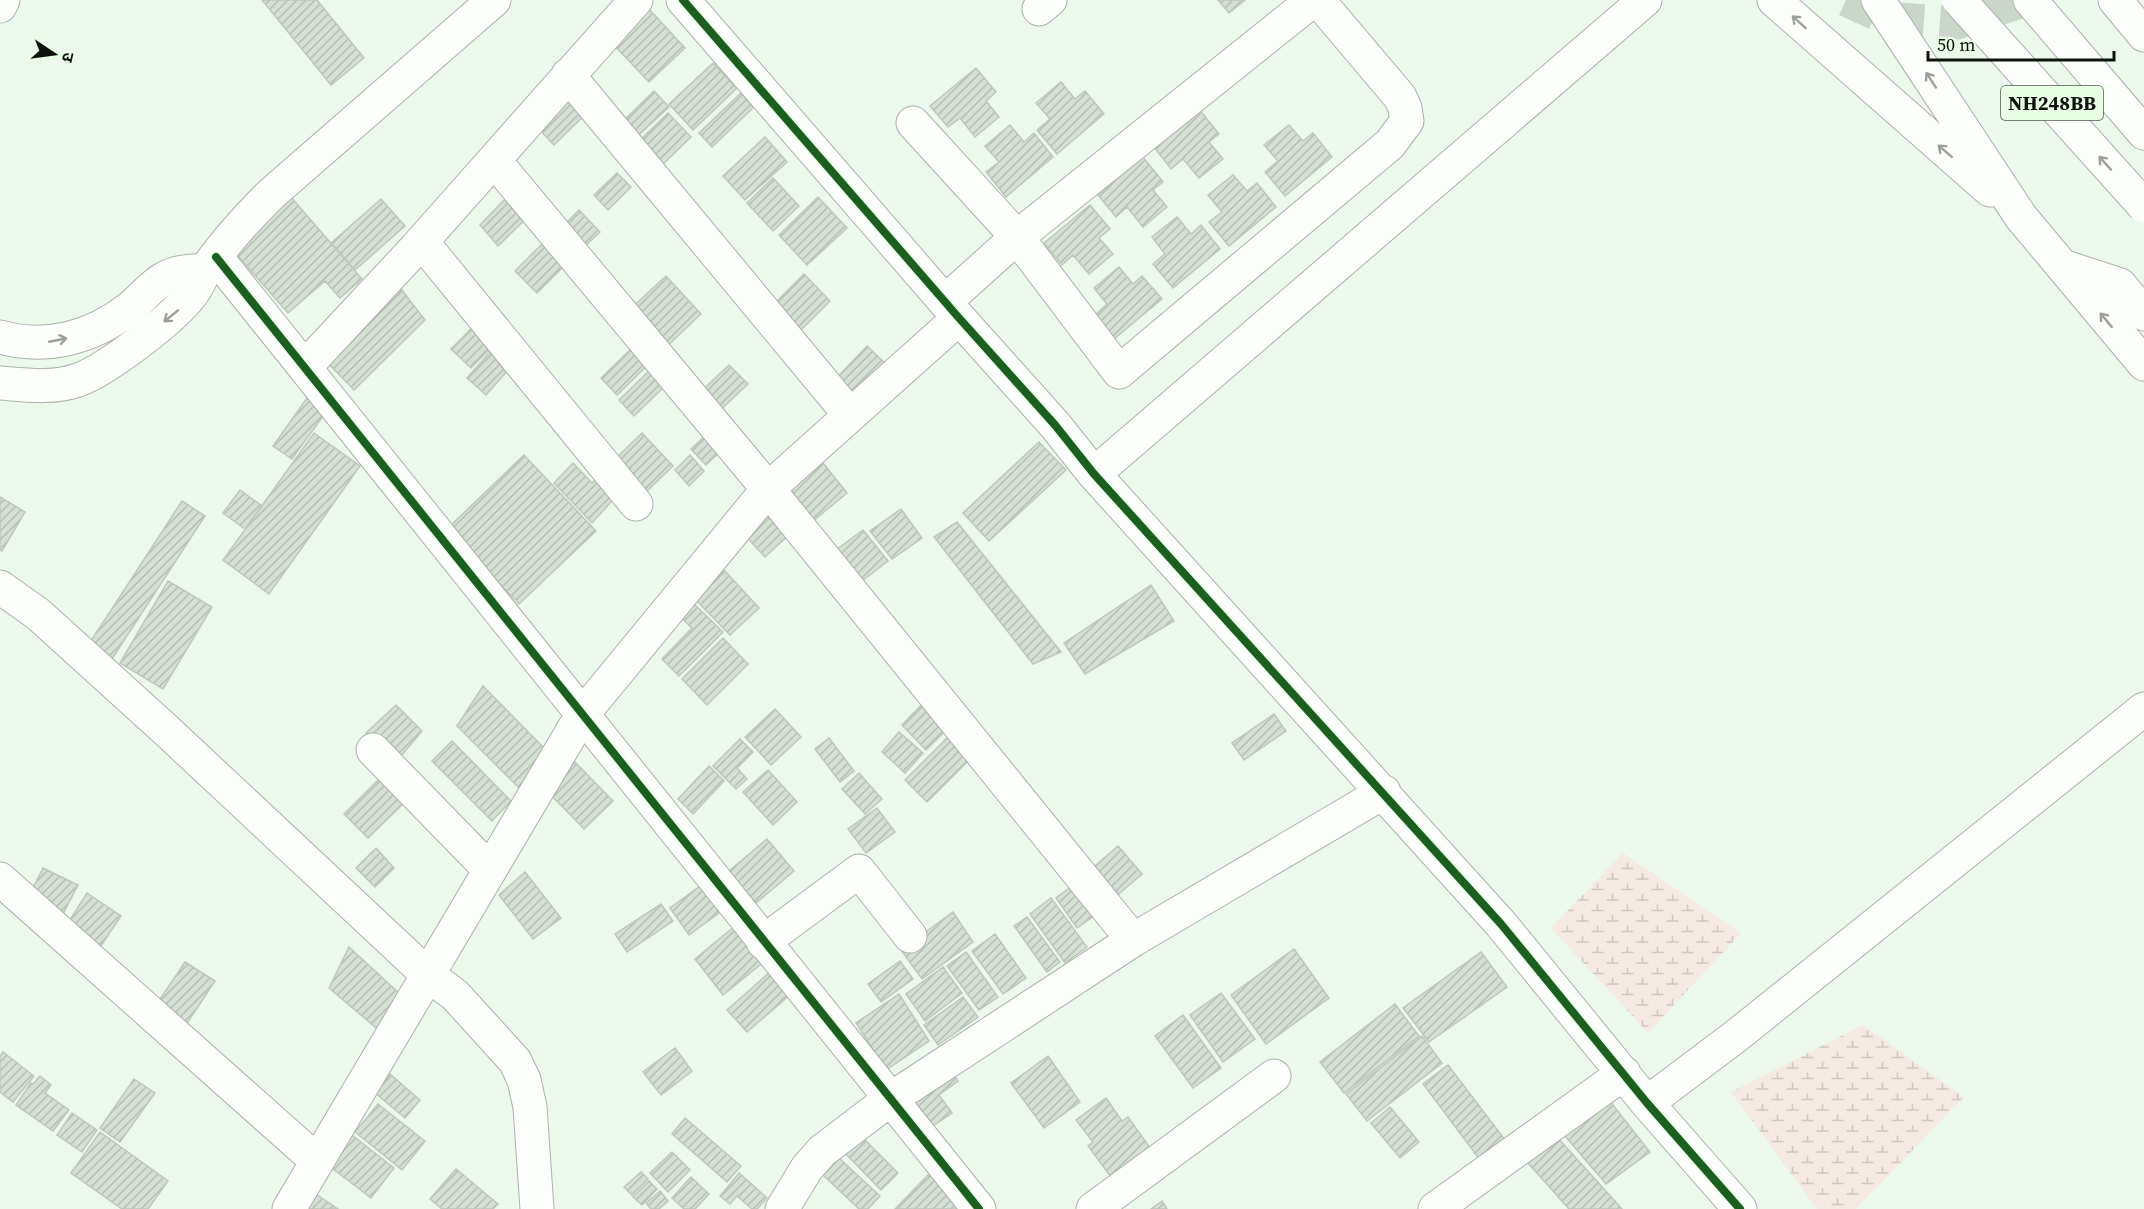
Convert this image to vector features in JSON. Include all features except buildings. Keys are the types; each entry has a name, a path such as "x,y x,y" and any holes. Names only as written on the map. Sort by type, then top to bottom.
{"main road":[{"path":"0,6 3,0"},
{"path":"0,383 45,386 76,381 93,374 140,341 180,308 198,285 210,263 238,227 270,195 494,0"},
{"path":"305,367 422,242 636,0"},
{"path":"683,0 1055,425 1094,474 1501,924 1647,1103 1740,1209"},
{"path":"289,1209 582,715 768,489 850,415 952,309 1017,237 1313,0"},
{"path":"913,123 1017,237 1119,372 1390,144 1407,121 1400,97 1318,0"},
{"path":"1094,474 1645,0"},
{"path":"1774,0 2021,217"},
{"path":"1878,0 2021,217 2144,364"},
{"name":"NH248BB","path":"1959,0 2144,206"},
{"name":"NH248BB","path":"2030,0 2144,133"},
{"path":"2115,0 2144,35"},
{"path":"568,75 850,415"},
{"path":"494,160 768,489 1133,940"},
{"path":"422,242 636,504"},
{"path":"0,337 18,342 51,342 90,333 128,309 164,278 210,263"},
{"path":"210,263 305,367 979,1209"},
{"path":"2062,266 2120,285 2144,314"},
{"path":"0,587 38,614 158,722 428,975 455,995 515,1061 524,1080 530,1107 537,1209"},
{"path":"1647,1103 1736,1036 2144,709"},
{"path":"373,750 490,870"},
{"path":"782,1209 807,1168 822,1151 890,1100 1133,940 1384,792"},
{"path":"764,942 859,871 910,936"},
{"path":"0,879 317,1161"},
{"path":"1435,1209 1624,1073"},
{"path":"1093,1209 1274,1076"}],"green space":[{"path":"1623,853 1741,933 1648,1033 1551,928"},
{"path":"1863,1025 1964,1097 1856,1209 1817,1209 1731,1092"}],"tunnel":[{"path":"1846,0 1885,18 1957,23 2026,0"}],"cycle path":[{"path":"683,0 1055,425 1094,474 1501,924 1647,1103 1740,1209"},
{"path":"216,257 979,1209"}]}
